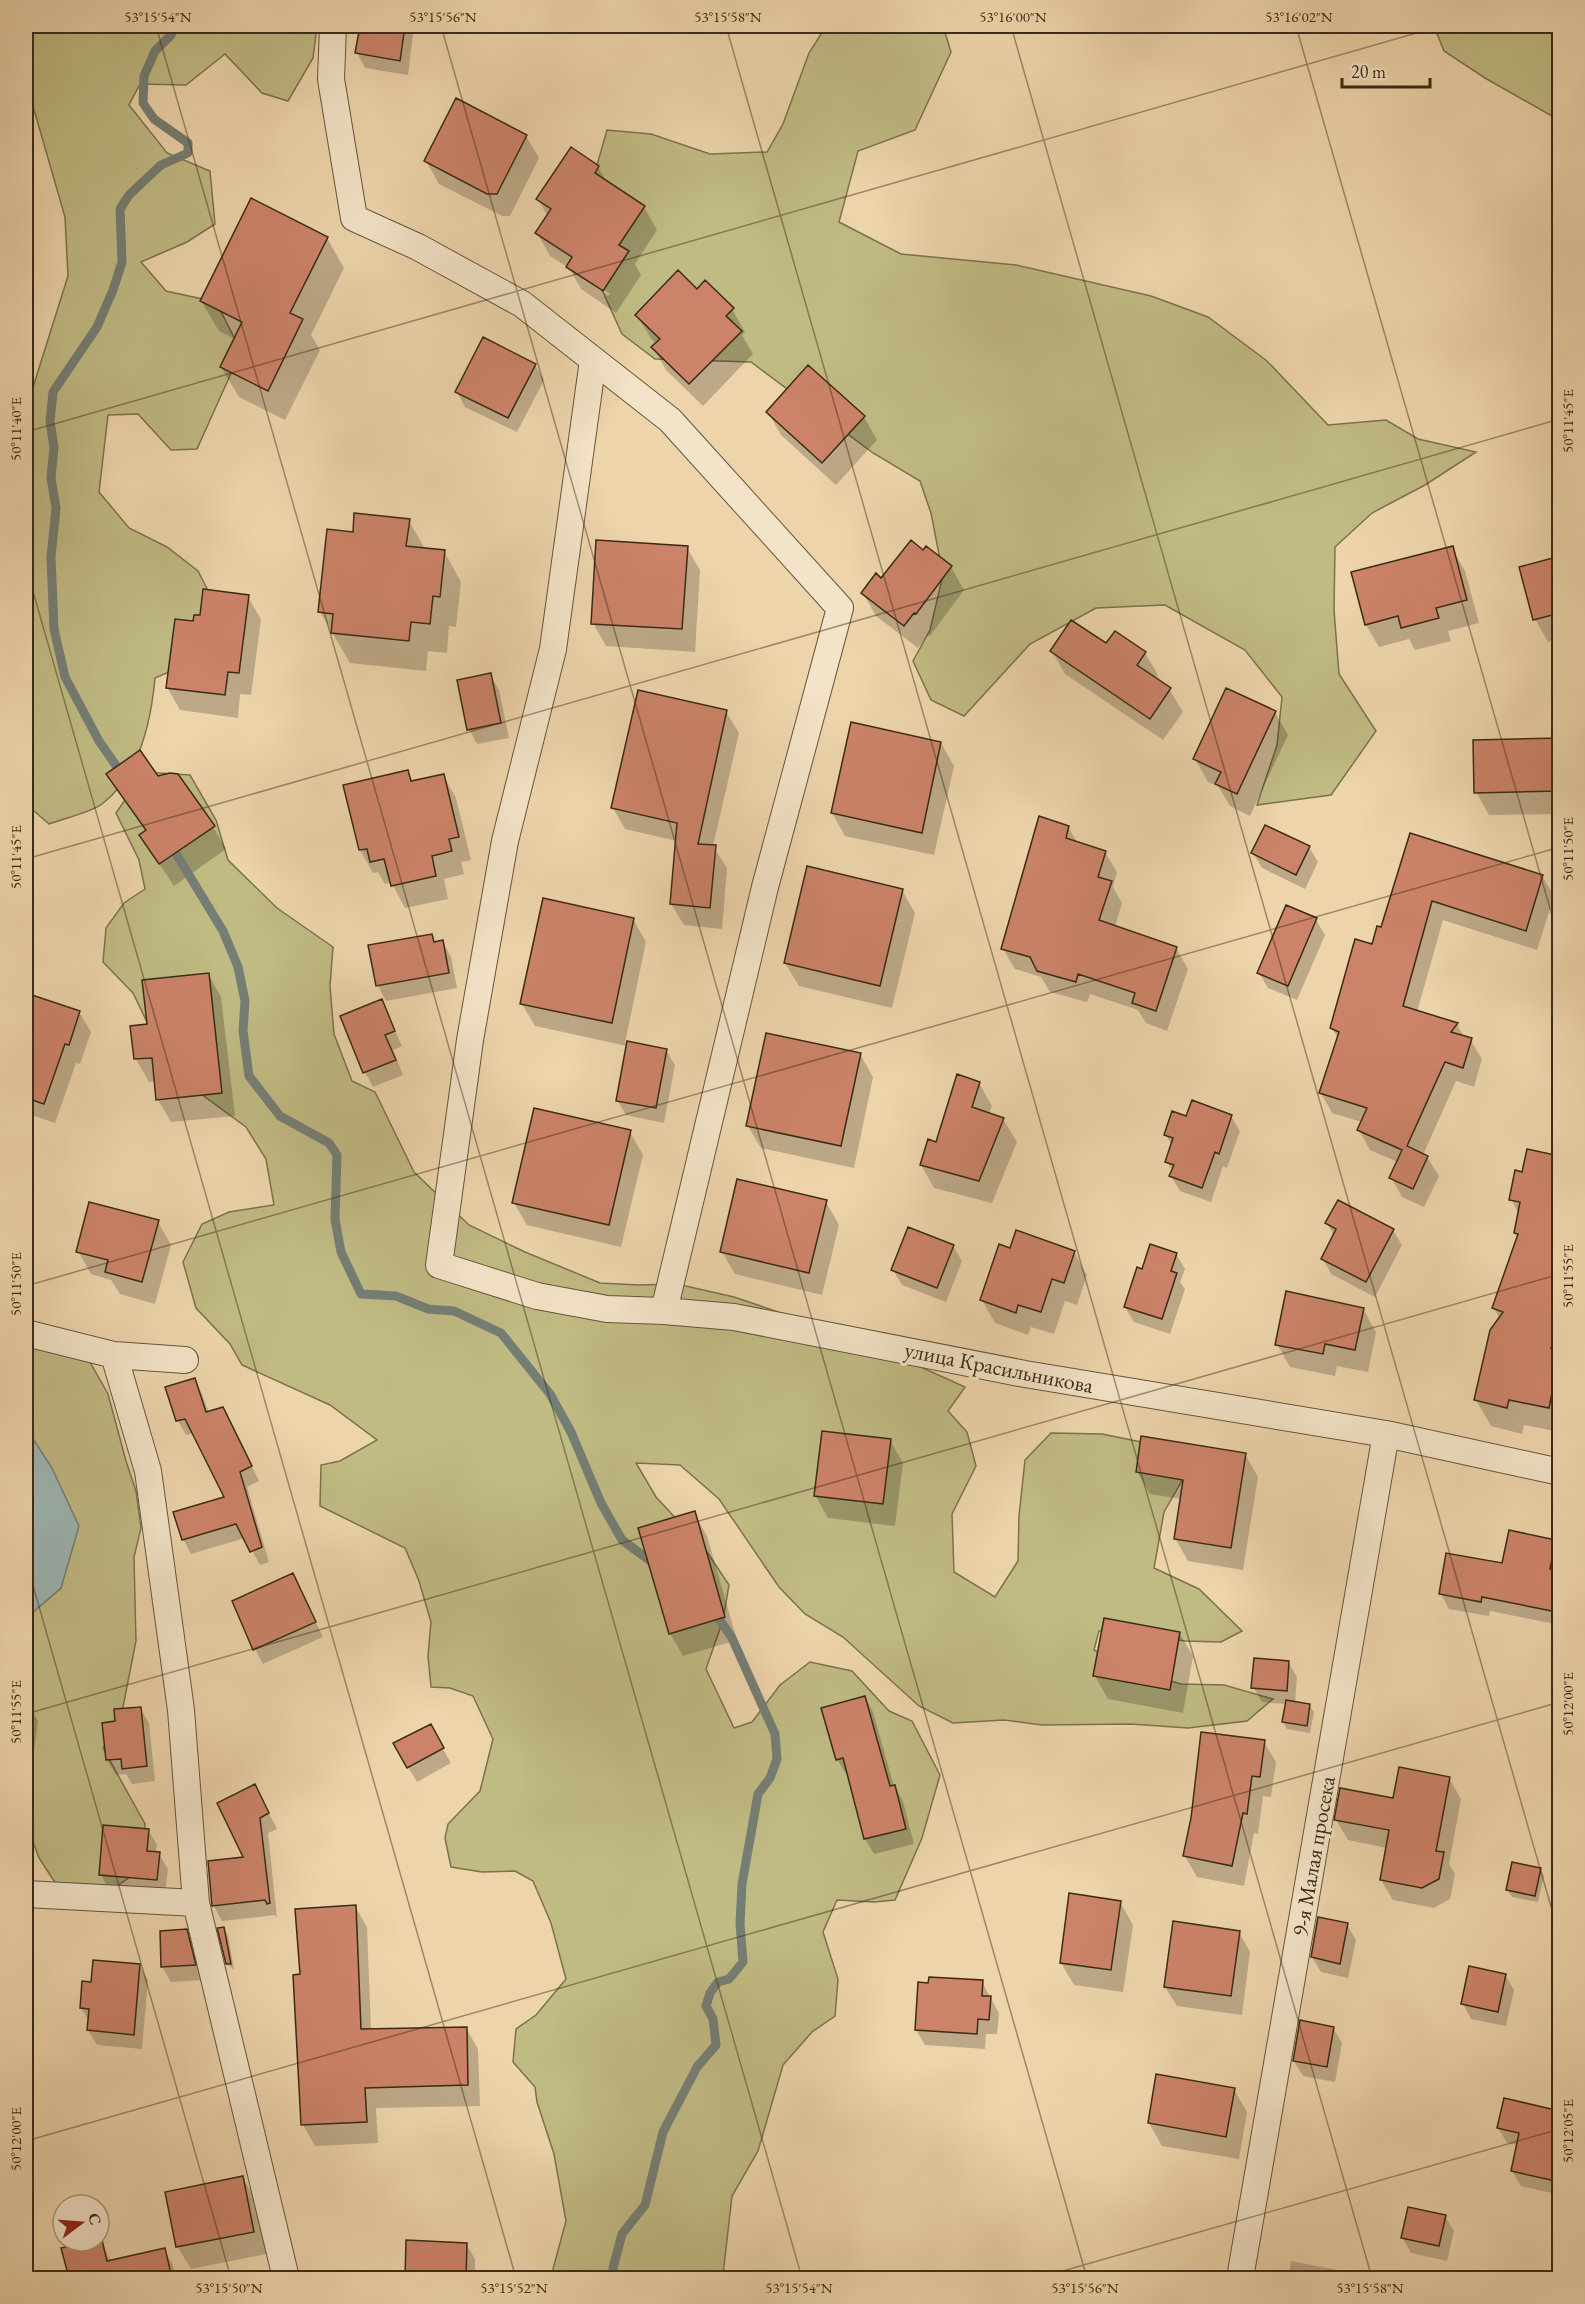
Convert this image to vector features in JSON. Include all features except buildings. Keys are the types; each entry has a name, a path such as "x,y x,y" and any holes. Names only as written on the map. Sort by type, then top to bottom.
{"street":[{"path":"333,26 331,79 354,218 418,247 522,304 669,420 840,608 765,887 664,1311"},
{"name":"улица Красильникова","path":"593,360 553,649 506,841 470,1040 439,1265 537,1296 607,1309 734,1317 1025,1374 1386,1434 1560,1472"},
{"path":"26,1333 114,1355 184,1360"},
{"path":"114,1355 148,1471 181,1710 196,1903 286,2278"},
{"name":"9-я Малая просека","path":"1240,2278 1386,1434"},
{"path":"26,1894 196,1903"}],"shaded area":[{"path":"26,26 317,26 313,58 288,101 262,93 225,54 186,85 140,84 129,105 167,153 210,171 215,224 187,242 141,262 166,291 216,302 241,351 197,449 171,450 138,414 108,415 99,492 129,528 167,547 198,571 218,610 208,655 155,678 150,712 141,747 125,779 115,792 97,807 49,824 26,804 26,418 29,400 68,276 65,217 26,82"},
{"path":"826,26 943,26 951,52 915,130 858,151 839,222 901,254 1016,265 1151,296 1208,317 1267,361 1328,425 1386,420 1418,439 1476,452 1425,485 1372,513 1335,547 1334,610 1339,674 1376,731 1331,795 1257,805 1277,745 1282,697 1245,650 1165,605 1096,608 1030,644 964,716 931,700 913,661 930,630 943,575 931,513 920,481 873,453 751,362 655,359 622,334 588,259 584,211 607,130 651,134 710,154 767,152 783,124 809,53"},
{"path":"1434,26 1559,26 1559,120 1485,78 1444,51"},
{"path":"26,194 32,209 29,265 26,271"},
{"path":"144,772 190,775 216,820 228,860 277,908 333,947 330,986 334,1034 352,1081 375,1092 414,1172 469,1225 525,1252 600,1283 677,1284 734,1297 861,1340 965,1387 948,1411 967,1432 976,1466 952,1514 954,1572 995,1597 1018,1561 1019,1516 1025,1460 1051,1433 1102,1434 1146,1443 1183,1479 1164,1512 1154,1568 1199,1589 1242,1631 1221,1642 1185,1641 1121,1631 1099,1631 1094,1650 1124,1668 1181,1684 1224,1685 1273,1699 1247,1721 1188,1728 1130,1724 1042,1725 1004,1720 953,1723 919,1706 843,1637 805,1614 779,1587 719,1499 680,1465 636,1463 656,1497 707,1552 729,1585 723,1620 706,1669 734,1728 752,1722 780,1685 810,1662 852,1671 889,1711 912,1721 940,1775 922,1838 895,1900 874,1902 837,1900 823,1932 838,1979 835,2016 812,2032 783,2065 758,2151 732,2196 723,2275 727,2278 555,2278 553,2269 566,2221 554,2154 537,2102 535,2087 513,2062 516,2029 536,2015 566,1979 551,1923 533,1881 515,1871 482,1872 451,1867 445,1838 448,1824 480,1791 493,1739 473,1696 450,1688 431,1687 428,1656 431,1622 419,1581 405,1548 320,1506 321,1465 340,1461 377,1440 330,1405 242,1365 230,1344 196,1308 183,1262 202,1224 229,1212 274,1205 266,1159 246,1127 171,1072 133,993 103,962 106,928 124,903 145,889 139,860 116,813"},
{"path":"26,1345 87,1357 108,1394 136,1491 141,1528 134,1557 136,1641 121,1717 103,1748 145,1824 142,1868 105,1895 56,1884 39,1858 26,1823 26,1618 61,1588 32,1435 26,1428"}],"water":[{"path":"26,1428 52,1468 79,1526 61,1588 26,1618"}],"waterway":[{"path":"124,777 99,741 65,677 54,629 51,557 56,508 51,478 54,447 50,421 53,392 97,327 113,290 122,262 120,209 129,195 161,165 188,153 188,143 154,119 143,103 144,76 155,51 171,35 175,26"},
{"path":"169,842 223,931 238,967 245,1001 243,1031 249,1076 280,1116 329,1143 337,1155 335,1219 341,1252 361,1294 396,1296 428,1309 454,1311 501,1333 550,1394 571,1432 601,1503 622,1540 656,1565"},
{"path":"615,2278 613,2268 622,2234 645,2205 663,2132 697,2067 716,2045 713,2019 706,2006 710,1993 718,1982 729,1979 743,1962 740,1924 742,1884 758,1794 770,1778 777,1759 775,1734 732,1638 714,1611"}]}
